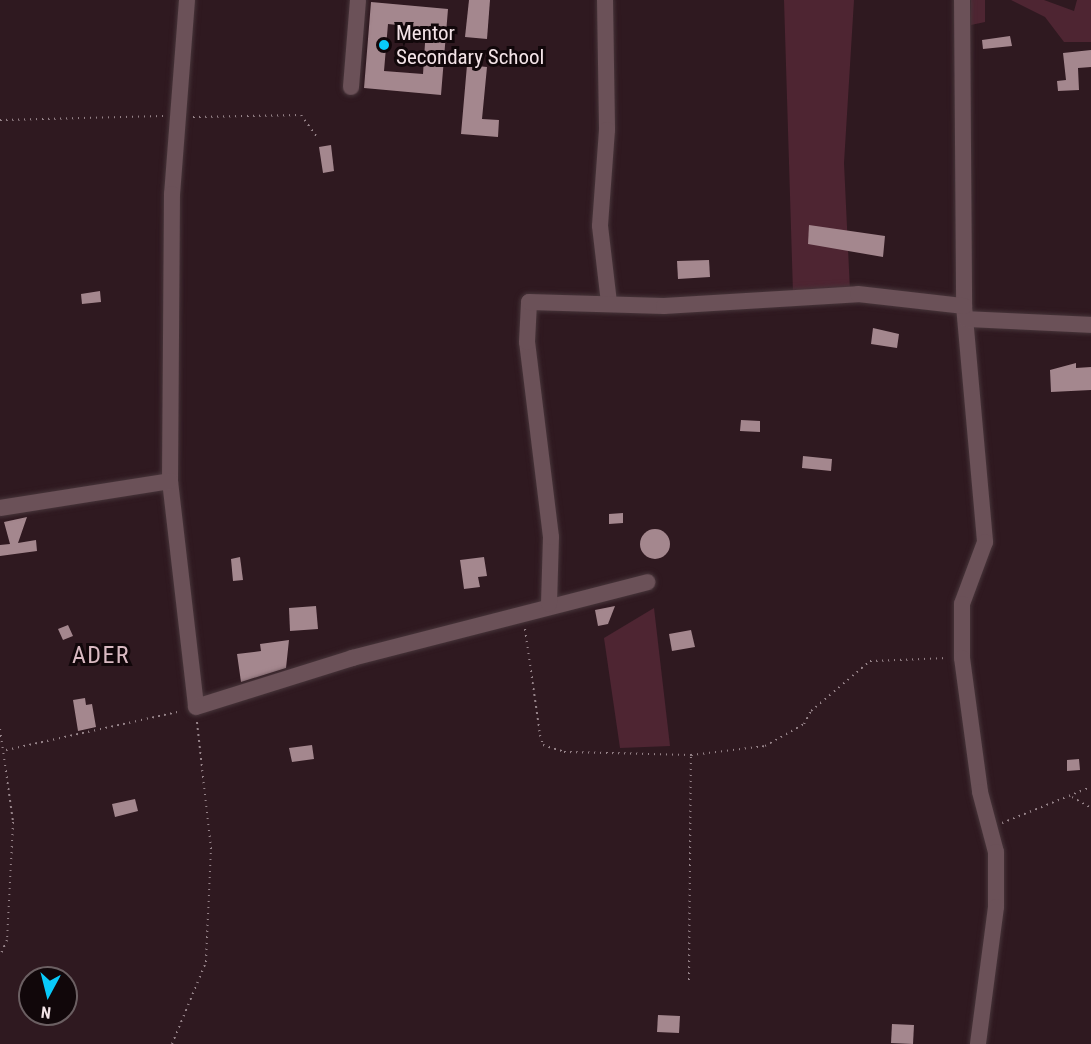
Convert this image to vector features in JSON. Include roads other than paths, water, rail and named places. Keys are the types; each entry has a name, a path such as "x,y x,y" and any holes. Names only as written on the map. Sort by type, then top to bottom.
{"street":[{"path":"187,0 175,117 170,481 196,707 549,604 647,582"},
{"path":"351,87 358,0"},
{"path":"604,0 607,130 600,226 609,303"},
{"path":"962,0 965,313 985,542 962,604 962,658 980,792 992,826 996,907 978,1044"},
{"path":"549,604 551,537 527,342 528,305 538,300 664,306 858,294 965,313 1091,325"},
{"path":"0,508 170,481"}],"place":[{"name":"Mentor Secondary School","path":"384,45"}],"district":[{"name":"ADER","path":"101,656"}]}
